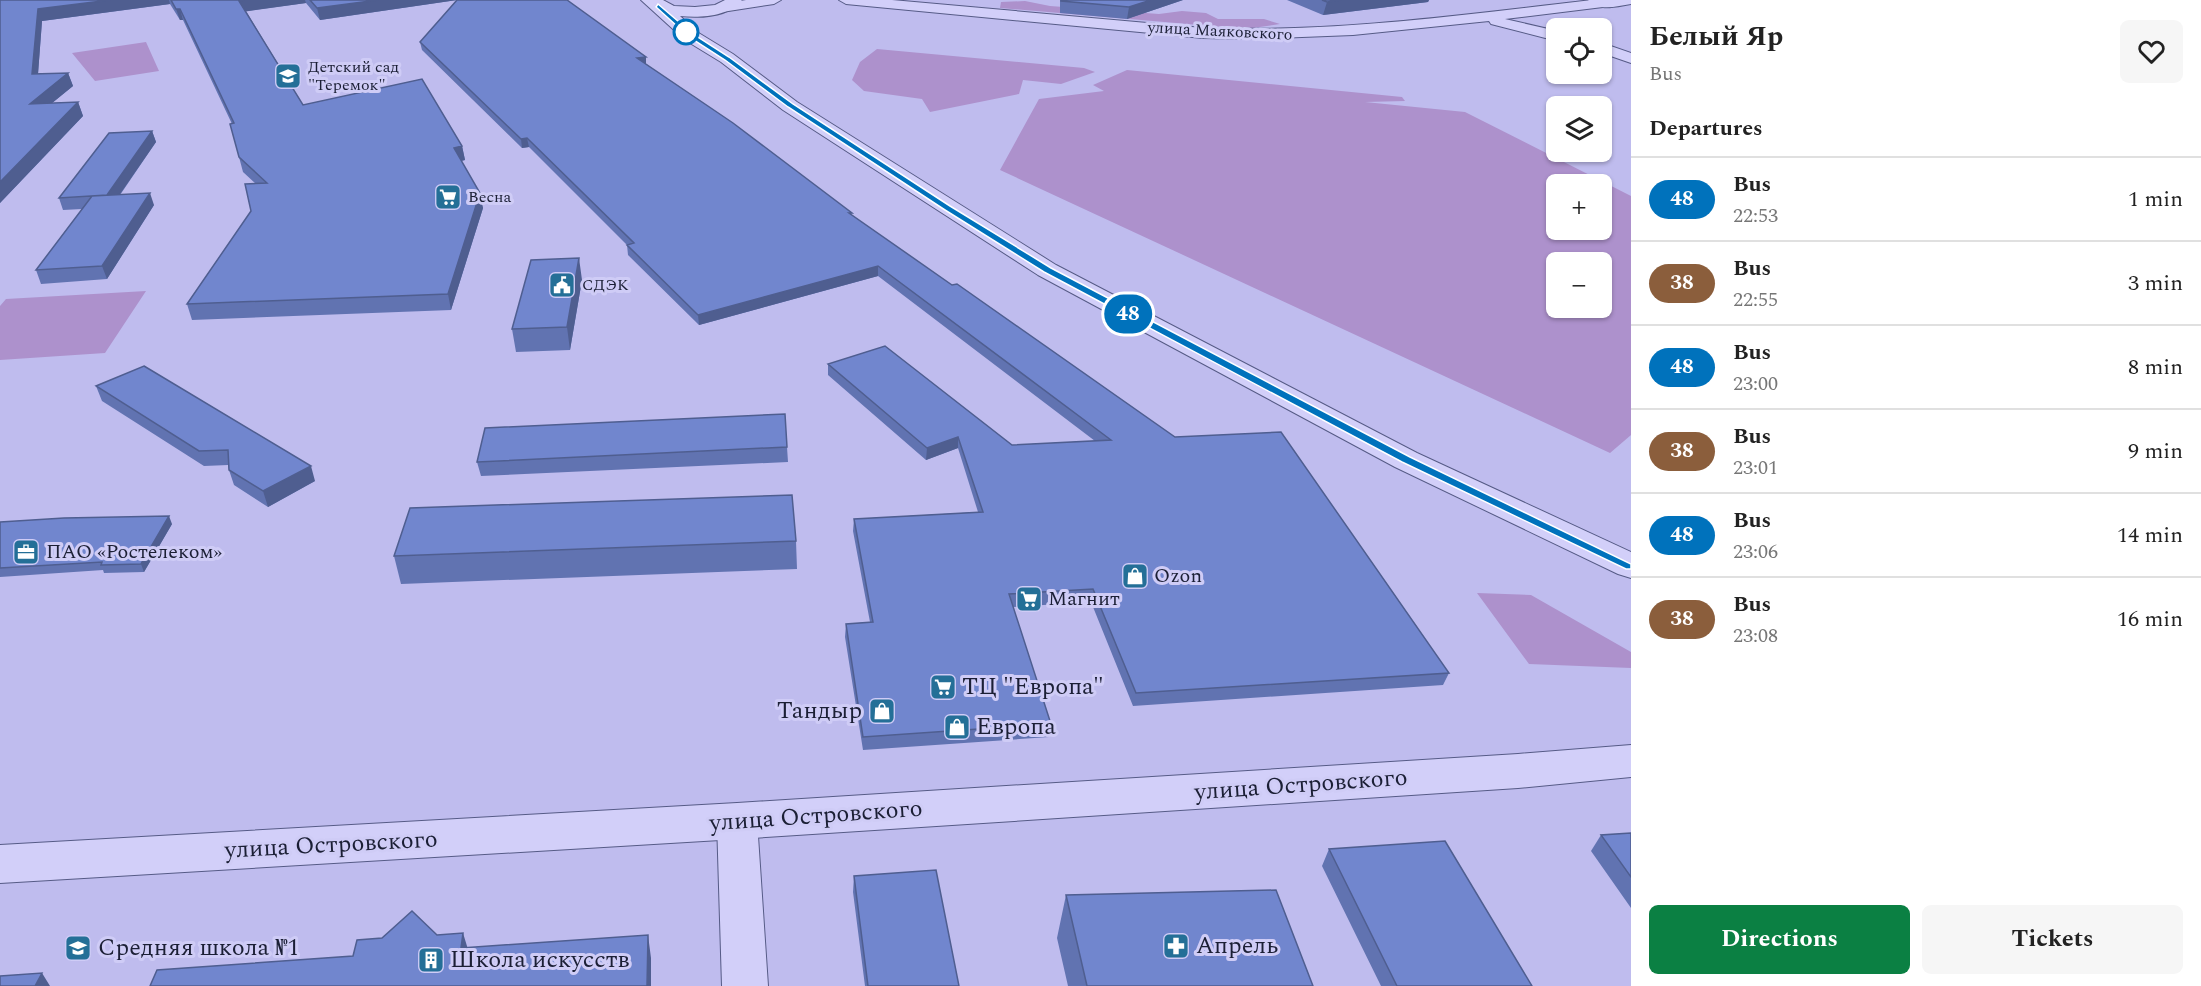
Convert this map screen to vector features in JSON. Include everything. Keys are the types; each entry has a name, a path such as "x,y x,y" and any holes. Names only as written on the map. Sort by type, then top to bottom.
{"street":[{"path":"651,2 682,12 728,4 774,0"},
{"name":"улица Маяковского","path":"846,0 1203,33 1261,35 1332,32 1600,1 1629,0"},
{"path":"651,2 691,36 727,58 790,105 1047,270 1406,459 1631,566"},
{"path":"727,58 711,41 703,23 709,14 728,4"},
{"path":"1480,16 1546,33"},
{"path":"1612,51 1631,58"},
{"name":"улица Островского","path":"0,864 737,822 1518,771 1631,761"},
{"path":"737,822 745,986"}],"shaded area":[{"path":"1025,1 1050,6 1159,14 1182,11 1206,13 1218,19 1264,19 1280,24 1246,29 1000,8 1001,2"},
{"path":"146,42 159,71 95,81 72,53"},
{"path":"877,49 1084,68 1095,72 1061,84 1023,80 1019,94 930,112 922,99 864,91 852,80 860,62"},
{"path":"1127,70 1402,97 1405,101 1365,102 1465,112 1546,153 1546,162 1564,162 1588,174 1546,174 1546,240 1612,240 1612,186 1631,196 1631,435 1610,453 1000,170 1039,99 1104,91 1093,85"},
{"path":"146,291 105,353 0,360 0,306 6,299"},
{"path":"1477,593 1531,595 1631,652 1631,668 1529,664"}],"building":[{"path":"0,0 110,0 38,9 32,74 68,73 30,104 78,102 0,182"},
{"path":"171,0 244,0 239,1 303,105 422,79 462,146 454,148 480,193 448,294 187,304 251,211 245,184 267,183 239,157 230,124 234,123 180,9 176,9"},
{"path":"310,0 378,0 317,8"},
{"path":"457,0 567,0 646,57 637,58 733,123 852,213 849,213 952,285 957,284 1175,437 1281,432 1449,673 1136,693 1093,589 1009,594 1051,724 863,737 846,624 873,622 854,519 983,512 958,437 927,448 828,364 885,346 1012,445 1111,440 878,266 698,315 627,245 634,243 527,138 521,139 420,42"},
{"path":"1061,0 1151,0 1129,7"},
{"path":"152,131 107,195 59,198 109,133"},
{"path":"150,193 102,266 36,270 92,196"},
{"path":"579,258 567,327 512,329 531,260"},
{"path":"144,366 311,466 263,491 229,470 228,450 199,451 96,386"},
{"path":"785,414 787,447 477,462 485,428"},
{"path":"792,495 796,541 394,556 410,508"},
{"path":"169,516 141,564 101,565 102,562 0,568 0,522"},
{"path":"1631,833 1631,877 1601,835"},
{"path":"1445,841 1532,986 1397,986 1329,849"},
{"path":"936,870 959,986 868,986 854,876"},
{"path":"1276,890 1313,986 1087,986 1066,895"},
{"path":"412,911 437,935 463,933 461,948 648,935 647,986 150,986 157,970 353,956 357,940 382,938"},
{"path":"42,973 35,986 0,986 0,976"}],"bus line":[{"name":"48","path":"658,6 691,36 727,58 790,105 1047,270 1406,459 1631,566"}],"place":[{"name":"Детский сад \"Теремок\"","path":"288,76"},
{"name":"Весна","path":"448,197"},
{"name":"СДЭК","path":"562,285"},
{"name":"ПАО «Ростелеком»","path":"26,552"},
{"name":"Ozon","path":"1135,576"},
{"name":"Магнит","path":"1029,599"},
{"name":"ТЦ \"Европа\"","path":"943,687"},
{"name":"Тандыр","path":"882,711"},
{"name":"Европа","path":"957,727"},
{"name":"Апрель","path":"1176,946"},
{"name":"Средняя школа №1","path":"78,948"},
{"name":"Школа искусств","path":"431,960"}]}
